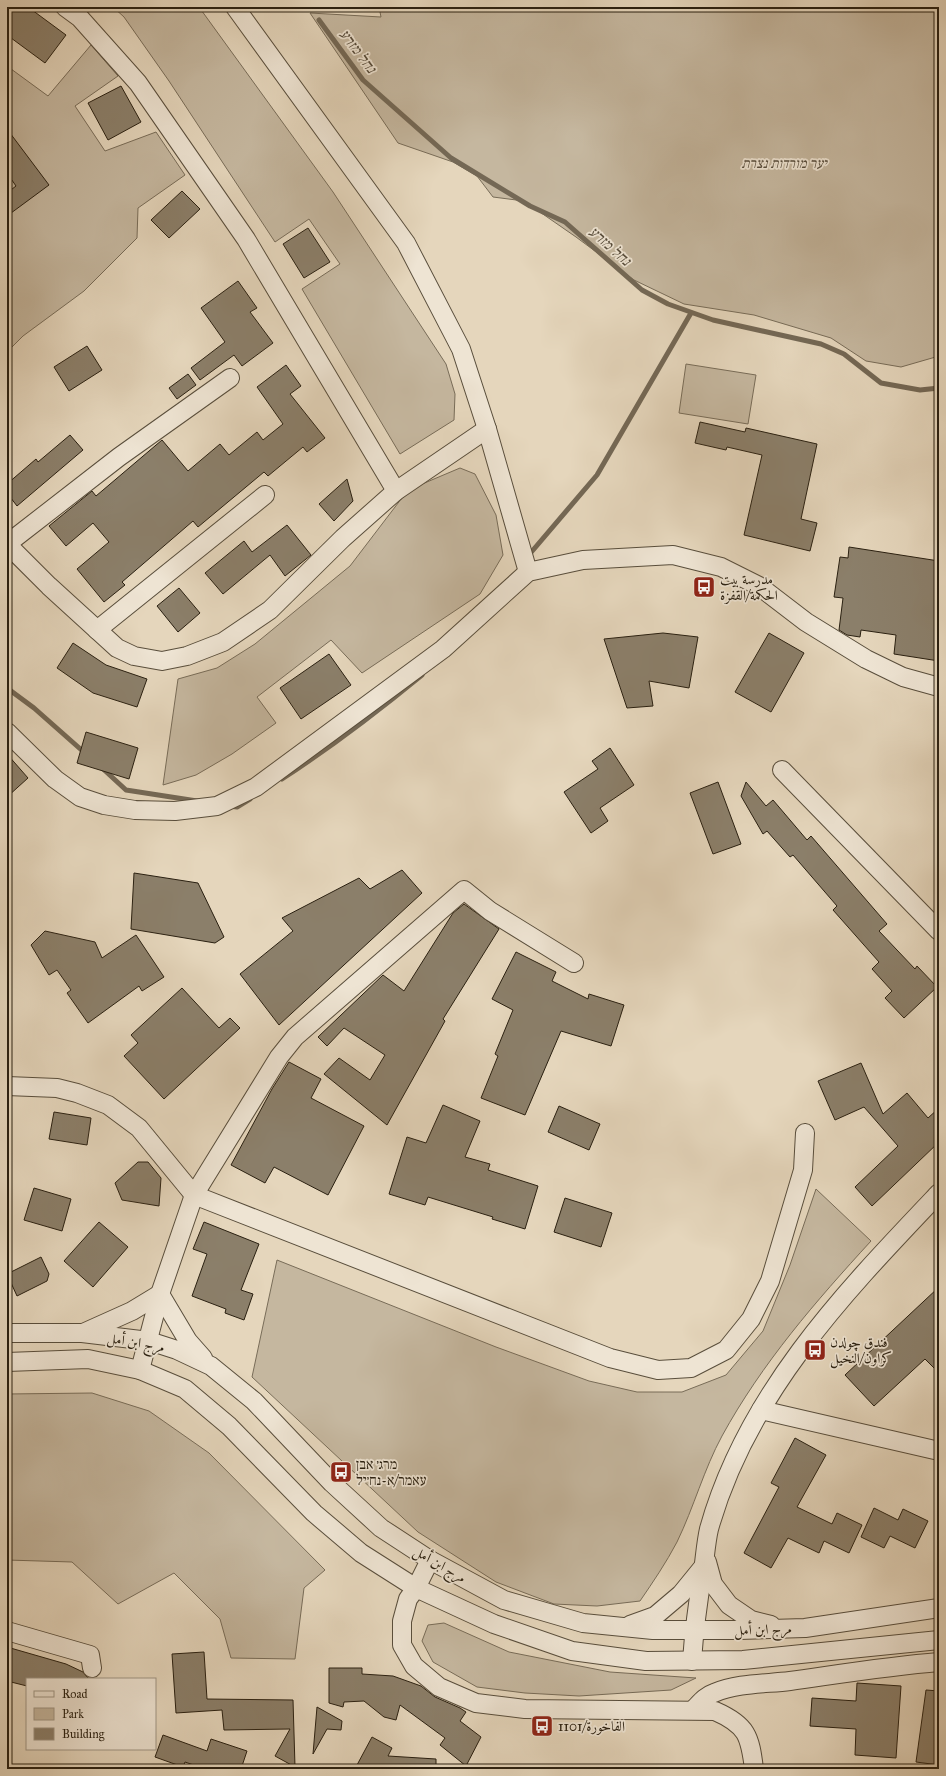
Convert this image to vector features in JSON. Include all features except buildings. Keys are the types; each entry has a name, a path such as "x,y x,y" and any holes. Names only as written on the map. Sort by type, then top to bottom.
{"street":[{"path":"65,7 80,18 138,83 246,239 396,491"},
{"path":"235,7 406,243 461,349 487,429 528,572"},
{"path":"230,378 119,457 7,544 49,586 97,630 118,648 134,656 162,661 187,656 223,642 270,610 343,538 396,491 487,429"},
{"path":"97,630 264,495"},
{"path":"7,732 54,779 80,797 104,805 135,810 175,811 217,806 256,787 443,649 528,572 583,560 673,555 721,567 759,586 806,622 866,659 903,678 939,687"},
{"path":"782,770 939,931"},
{"path":"140,1370 149,1341 160,1294 194,1195 280,1057 295,1037 464,890 490,911 574,963"},
{"path":"7,1086 57,1088 77,1093 108,1105 139,1128 194,1195 610,1358 658,1370 691,1368 726,1350 751,1319 770,1281 803,1170 805,1133"},
{"path":"692,1661 694,1630 709,1530 732,1463 782,1374 821,1322 939,1192"},
{"path":"82,1334 132,1311 160,1294"},
{"path":"160,1294 188,1341 211,1366"},
{"name":"مرج ابن أمل","path":"7,1333 82,1334 149,1341 177,1350 211,1366 254,1401 332,1483 381,1528 430,1560 504,1600 583,1623 653,1630 805,1628 939,1608"},
{"name":"مرج ابن أمل","path":"7,1362 88,1359 140,1370 185,1389 229,1426 320,1518 361,1553 416,1588 494,1624 572,1651 646,1661 743,1660 939,1640"},
{"path":"761,1410 939,1451"},
{"path":"430,1560 416,1588 408,1599 402,1621 402,1645 414,1666 439,1687 476,1703 525,1709 715,1711 731,1718 746,1732 754,1769"},
{"path":"624,1627 655,1616 682,1594 704,1561"},
{"path":"704,1561 713,1584 729,1606 752,1620 787,1629"},
{"path":"7,1631 90,1655 92,1668"},
{"path":"693,1710 704,1698 713,1693 731,1687 789,1681 891,1666 939,1662"}],"green space":[{"path":"113,7 199,7 333,192 446,364 455,394 454,420 400,454 302,289 340,264 309,219 275,242 169,81 124,17"},
{"path":"365,7 365,10 256,8"},
{"name":"יער מורדות נצרת","path":"379,7 939,7 939,356 901,367 866,361 831,338 754,315 684,304 634,280 524,201 493,197 477,176 453,162 398,143 310,13 381,17"},
{"path":"91,45 118,76 75,106 105,151 156,132 185,175 138,208 137,238 84,291 23,336 7,352 7,66 48,96"},
{"path":"686,364 756,375 748,424 679,413"},
{"path":"460,468 475,474 496,515 503,555 480,594 362,673 331,640 257,697 276,723 232,754 196,775 163,785 178,679 217,668 255,644 350,566 408,490"},
{"path":"816,1189 871,1241 810,1310 754,1383 722,1436 704,1475 677,1542 664,1565 640,1601 597,1606 554,1604 496,1582 418,1532 252,1377 277,1260 496,1347 589,1381 637,1392 682,1392 726,1375 763,1331 790,1265"},
{"path":"92,1393 149,1411 209,1453 325,1570 304,1588 295,1659 231,1658 220,1619 174,1573 118,1604 72,1562 7,1560 7,1394"},
{"path":"444,1623 509,1652 610,1672 696,1678 671,1690 579,1696 525,1693 477,1687 433,1662 422,1641 428,1625"}],"waterway":[{"name":"נחל מזרע","path":"319,20 363,80 451,158 530,206 565,222 642,290 668,304 713,320 821,344 844,354 881,383 920,390 939,388"},
{"path":"528,556 597,475 691,313"},
{"path":"282,779 354,729 422,675"},
{"path":"7,688 34,708 86,754"},
{"path":"101,767 126,790 197,801"},
{"path":"229,806 237,807 250,799"}],"place":[{"name":"مدرسة بيت الحكمة/القفزة","path":"704,587"},
{"name":"فندق چولدن كراون/النخيل","path":"815,1350"},
{"name":"מרג׳ אבן עאמר/א-נח׳יל","path":"341,1472"},
{"name":"الفاخورة/1101","path":"542,1726"}]}
